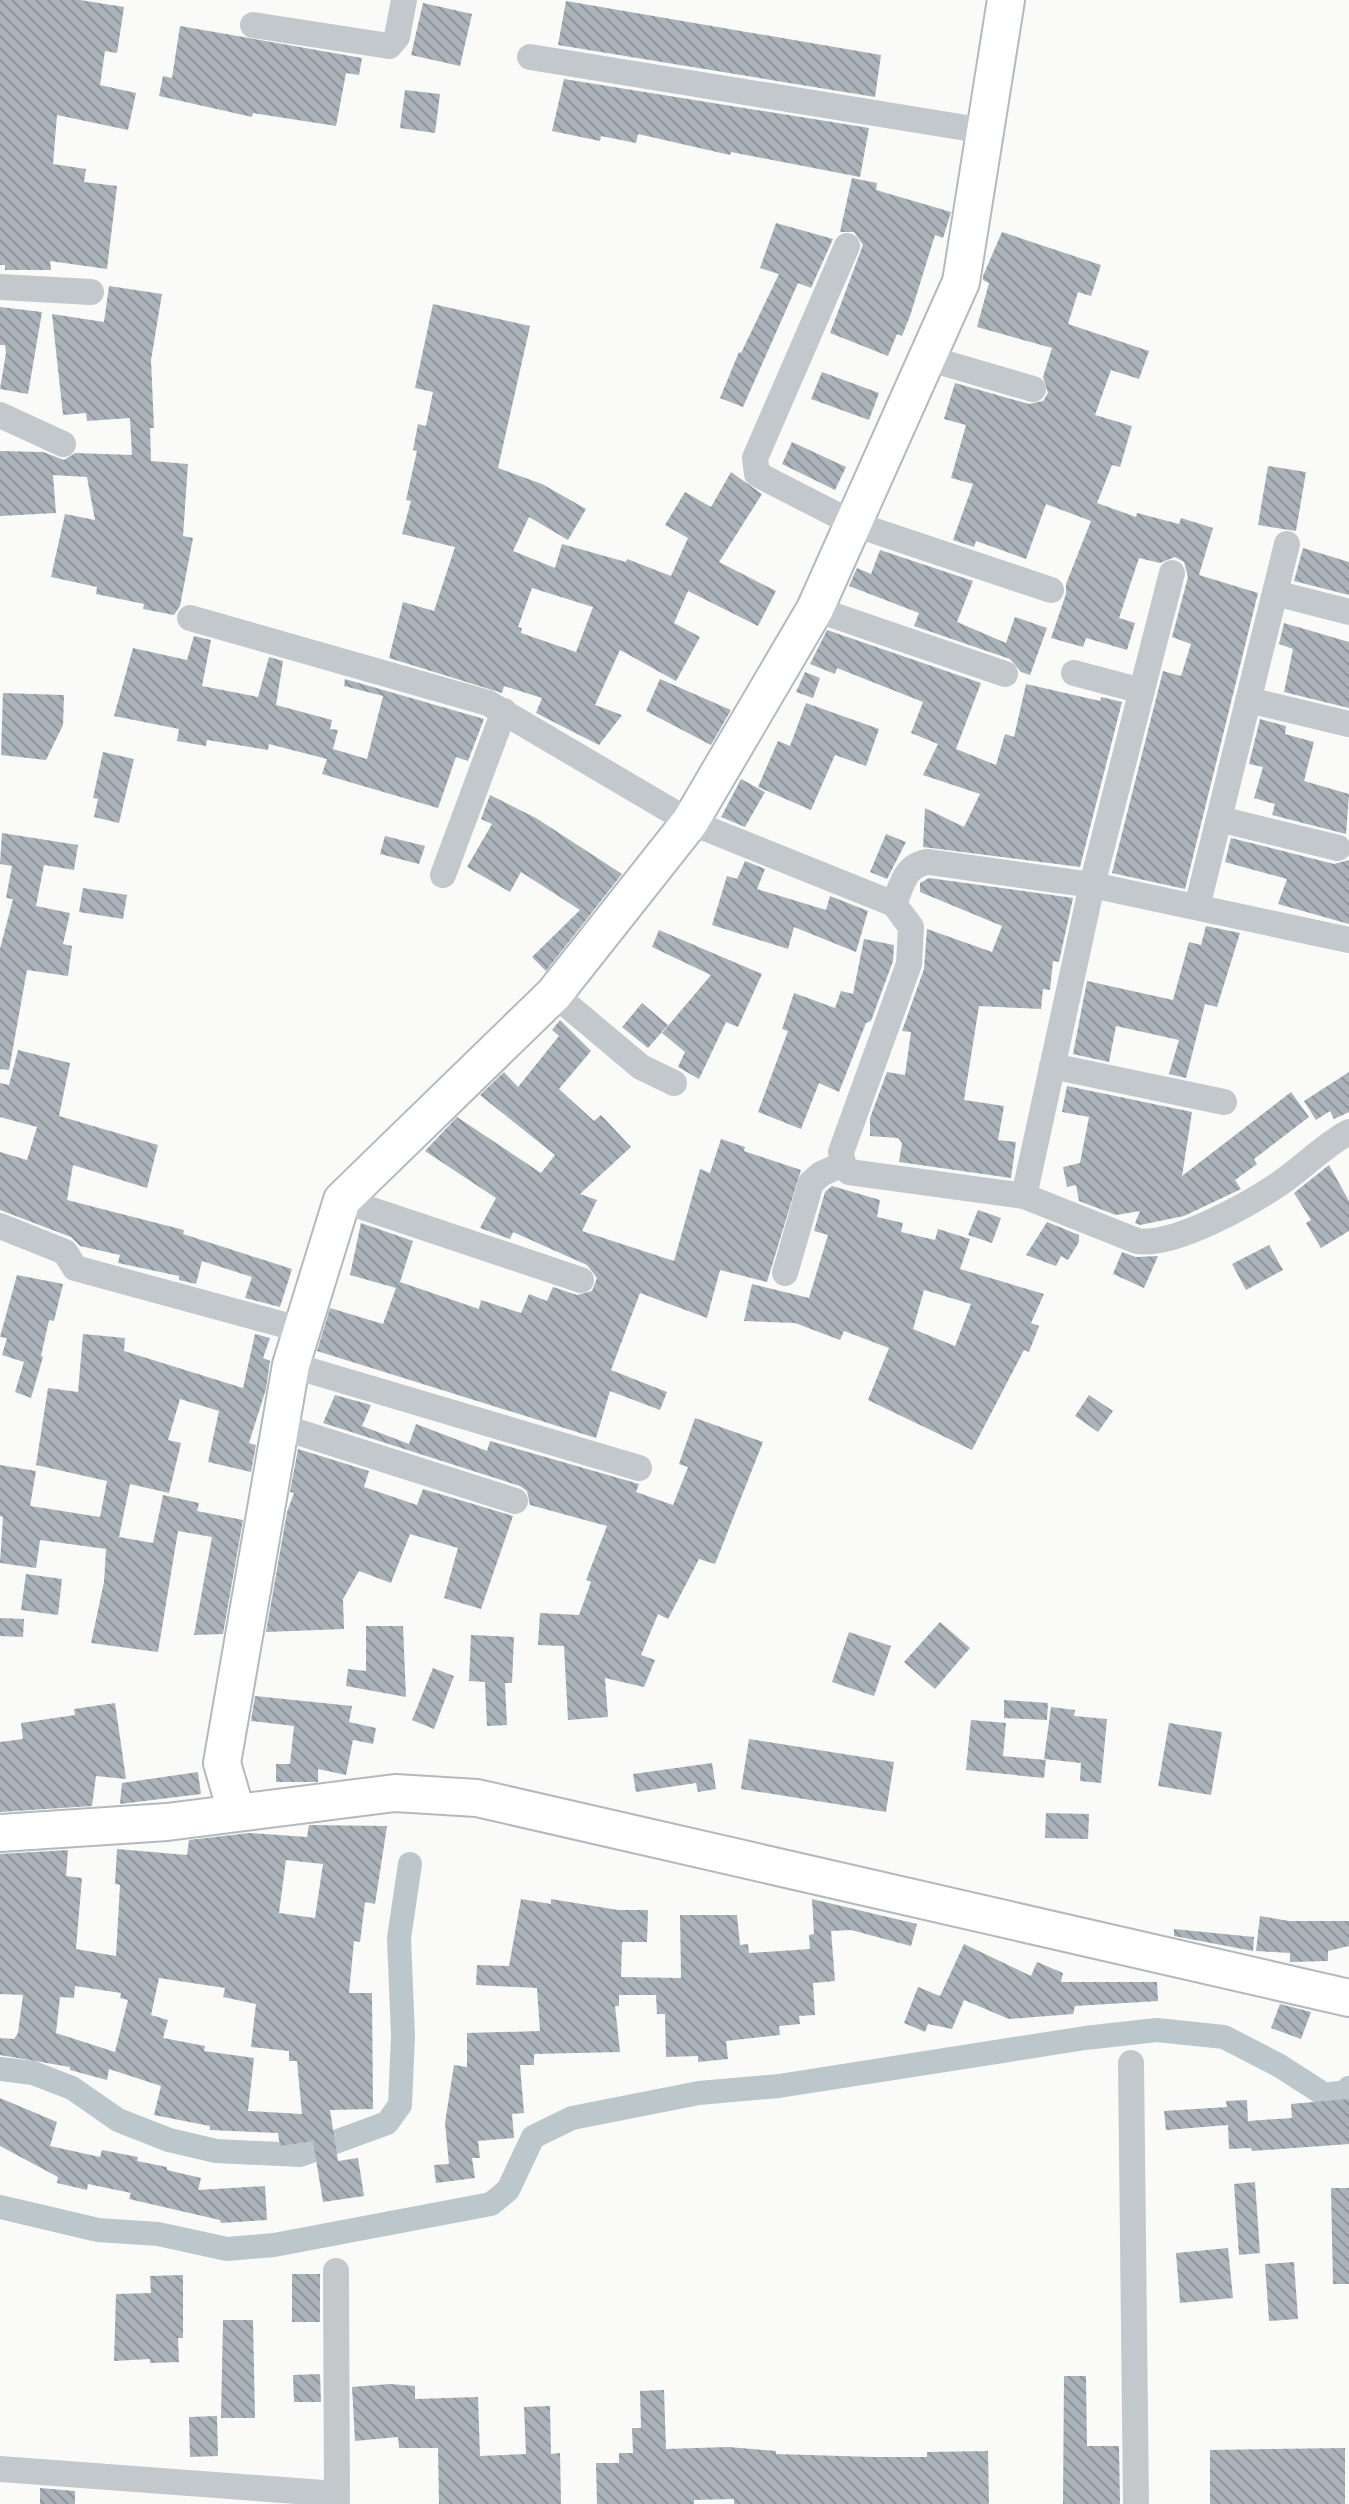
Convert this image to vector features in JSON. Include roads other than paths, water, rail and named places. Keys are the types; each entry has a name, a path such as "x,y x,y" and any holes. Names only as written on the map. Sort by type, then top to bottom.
{"main road":[{"path":"236,1811 222,1763 291,1365 299,1329 342,1200 554,994 690,822 815,609 961,282 1006,0"},
{"path":"0,1833 167,1822 395,1793 477,1798 1349,1998"}],"street":[{"path":"253,25 389,46 397,37 404,0"},
{"path":"530,57 985,131"},
{"path":"847,246 755,458 757,474 854,524 1051,590"},
{"path":"0,287 91,292"},
{"path":"927,358 1033,389"},
{"path":"0,415 63,444"},
{"path":"1197,907 1287,544"},
{"path":"1024,1196 1092,885 1172,573"},
{"path":"1275,593 1349,612"},
{"path":"815,609 1005,674"},
{"path":"190,618 488,703 690,822 894,904 911,927 909,964 841,1152 843,1164 849,1172 1024,1196 1137,1241 1167,1241 1278,1185 1349,1132"},
{"path":"1074,673 1142,691"},
{"path":"1248,700 1349,724"},
{"path":"443,875 504,711"},
{"path":"1219,819 1338,848"},
{"path":"894,904 909,869 929,862 1092,885 1349,940"},
{"path":"554,994 632,1060 674,1083"},
{"path":"1052,1066 1224,1102"},
{"path":"785,1273 811,1183 821,1174 843,1164"},
{"path":"342,1200 581,1280"},
{"path":"0,1226 65,1252 75,1268 299,1329"},
{"path":"291,1365 639,1468"},
{"path":"282,1427 515,1501"},
{"path":"1131,2063 1136,2504"},
{"path":"0,2469 337,2499 336,2271"}],"waterway":[{"path":"0,2069 33,2073 72,2088 118,2120 169,2140 216,2151 300,2155 387,2123 400,2105 403,2036 399,1938 410,1864"},
{"path":"0,2207 98,2230 158,2234 227,2249 274,2245 491,2204 508,2190 533,2137 572,2118 699,2093 779,2086 1085,2038 1157,2030 1224,2037 1280,2066 1325,2095 1346,2092 1349,2088"}]}
